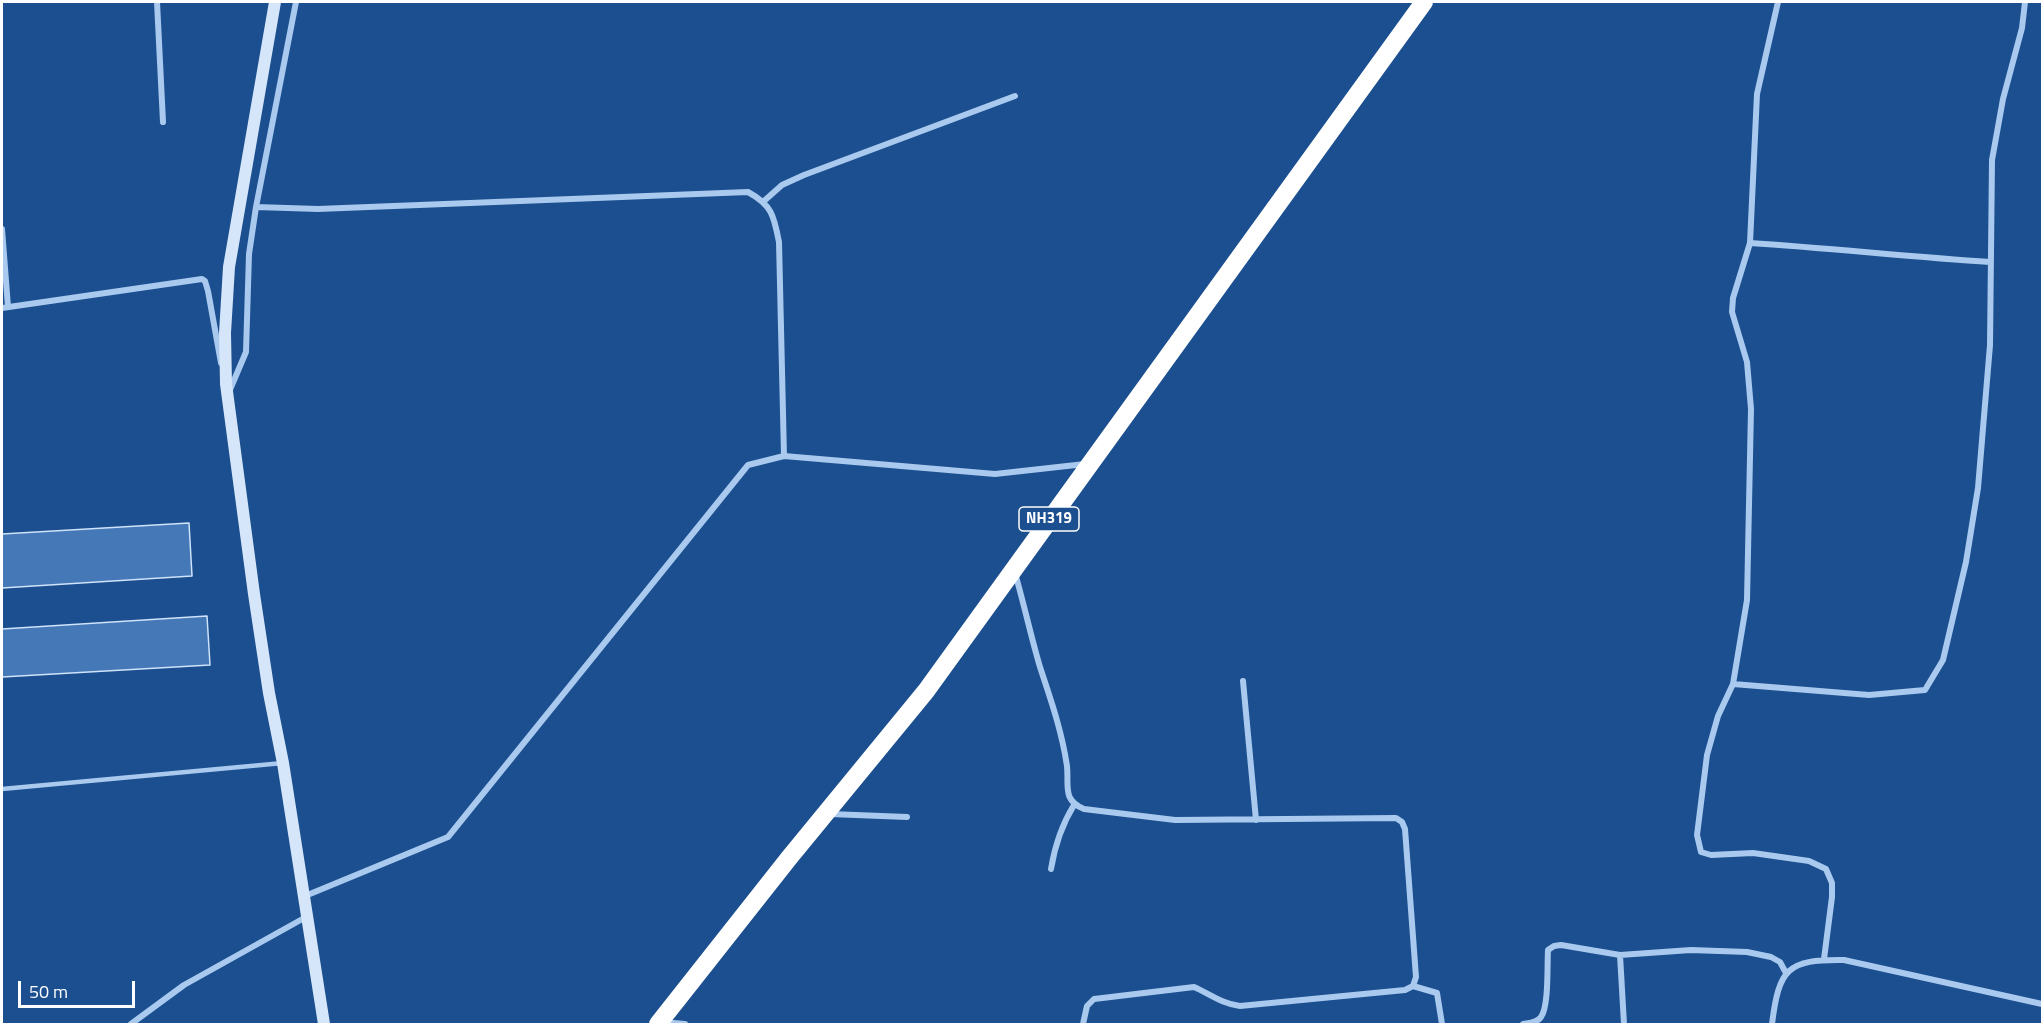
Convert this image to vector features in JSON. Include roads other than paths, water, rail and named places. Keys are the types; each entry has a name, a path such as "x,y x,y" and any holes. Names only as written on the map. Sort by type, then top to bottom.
{"highway":[{"name":"NH319","path":"659,1023 825,813 926,691 1424,2"}],"street":[{"path":"157,2 163,123"},
{"path":"227,390 225,333 229,267 275,2"},
{"path":"227,390 246,352 249,254 296,2"},
{"path":"1778,2 1757,94 1750,243 1733,298 1732,312 1747,362 1751,409 1747,600 1733,684 1718,716 1707,755 1698,835 1701,852 1711,855 1753,853 1809,861 1826,870 1832,883 1832,897 1824,959"},
{"path":"1733,684 1869,695 1925,690 1943,660 1966,562 1978,488 1990,345 1992,160 2003,99 2022,28 2025,2"},
{"path":"764,201 782,185 804,175 1015,96"},
{"path":"256,207 318,209 748,192 764,201 775,219 779,242 784,456"},
{"path":"2,229 5,308 202,279 205,281 227,390 257,617 283,763 324,1024"},
{"path":"1750,243 1832,248 1916,258 1990,262"},
{"path":"304,896 448,837 748,465 784,456 995,474 1088,464"},
{"path":"1014,570 1056,715 1066,766 1069,798 1074,805 1084,809 1175,820 1396,818 1402,822 1405,829 1416,977 1413,986"},
{"path":"1243,681 1256,820"},
{"path":"1051,870 1055,844 1074,805"},
{"path":"825,813 907,817"},
{"path":"131,1024 184,985 306,918"},
{"path":"1523,1024 1538,1021 1542,1016 1548,950 1554,946 1561,945 1620,956 1690,950 1747,952 1771,957 1780,962 1786,973"},
{"path":"1620,956 1624,1024"},
{"path":"1772,1024 1778,988 1786,973 1800,963 1824,959 1844,960 2043,1004"},
{"path":"1083,1024 1087,1006 1094,999 1194,987 1221,1002 1240,1006 1405,990 1413,986 1437,993 1442,1024"},
{"path":"659,1023 685,1024"}],"lane":[{"path":"2,789 283,763"}]}
